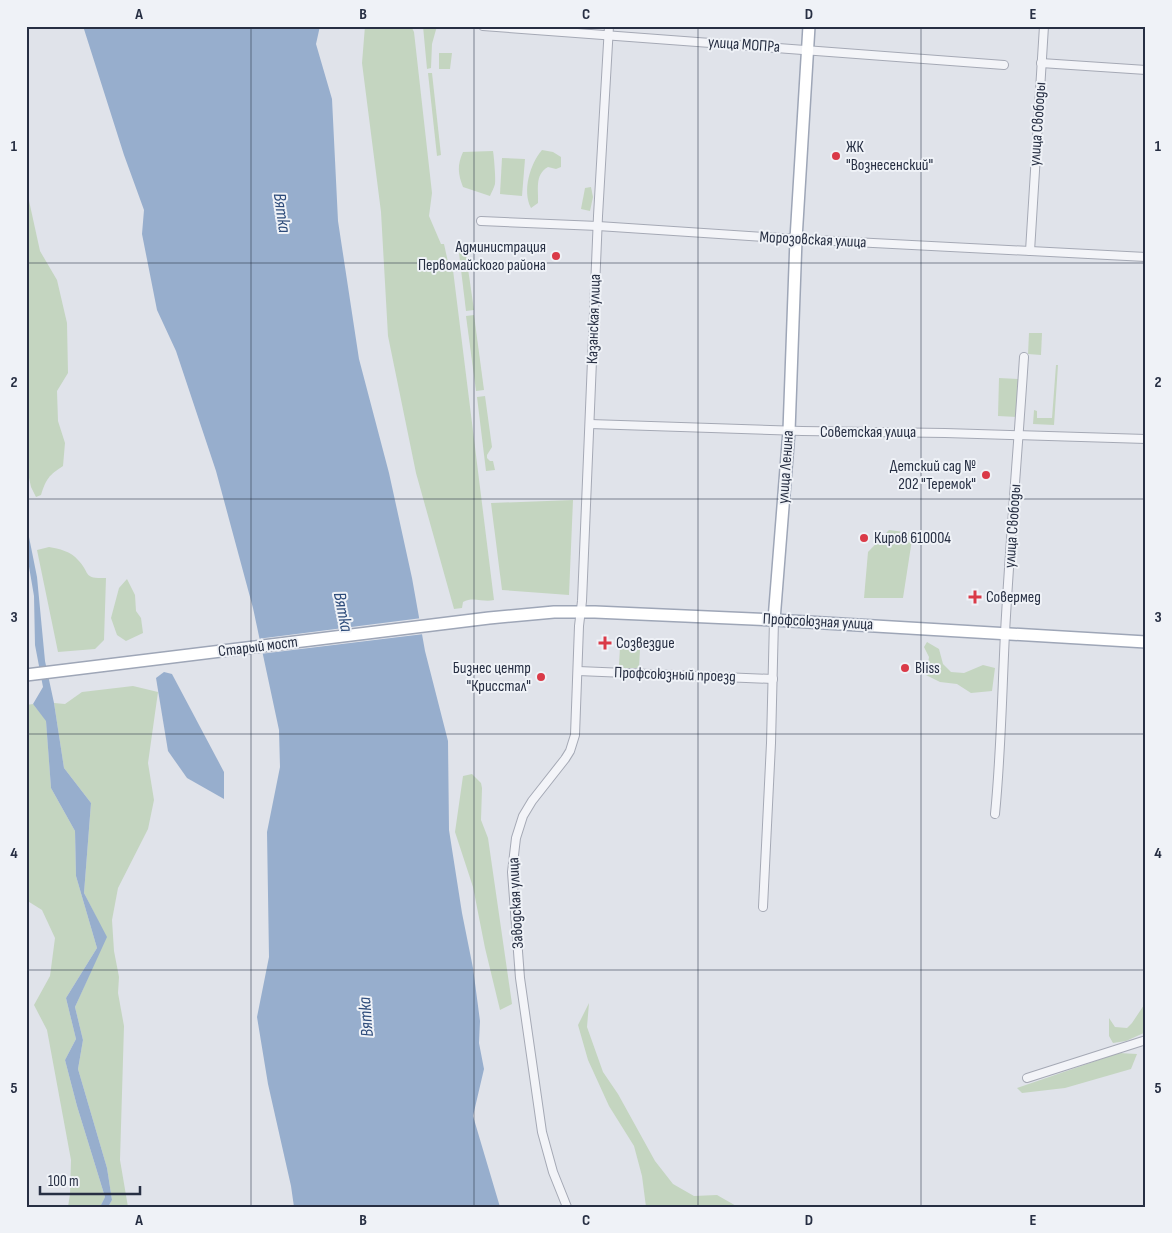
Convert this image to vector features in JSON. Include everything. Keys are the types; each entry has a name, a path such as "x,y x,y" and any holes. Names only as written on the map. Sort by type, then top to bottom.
{"main road":[{"name":"улица Ленина","path":"774,620 789,431 796,239 809,26"},
{"name":"Профсоюзная улица","path":"489,618 554,612 580,612 774,620 1146,642"},
{"name":"Старый мост","path":"26,675 489,618"}],"street":[{"name":"Казанская улица","path":"580,612 598,226 610,26"},
{"name":"улица Свободы","path":"1030,251 1044,26"},
{"name":"улица МОПРа","path":"483,27 1004,64"},
{"path":"1041,63 1146,70"},
{"name":"Морозовская улица","path":"481,221 1146,257"},
{"name":"улица Свободы","path":"995,814 1002,731 1005,634 1024,357"},
{"name":"Советская улица","path":"590,424 789,431 1020,434 1146,438"},
{"name":"Заводская улица","path":"567,1207 553,1172 542,1132 520,978 512,872 516,838 523,816 532,801 565,760 573,743 576,726 580,612"},
{"name":"улица Ленина","path":"763,908 774,620"},
{"name":"Профсоюзный проезд","path":"578,671 772,679"},
{"path":"1027,1078 1146,1040"}],"green space":[{"path":"365,26 411,26 414,32 432,193 429,216 441,244 444,244 448,262 452,262 494,600 467,600 463,602 462,608 454,609 416,473 388,336 381,212 362,63"},
{"path":"423,26 437,26 432,44 431,68 427,69"},
{"path":"439,53 452,53 450,69 439,69"},
{"path":"428,73 432,73 441,155 437,156"},
{"path":"542,150 553,152 561,157 561,167 556,169 548,167 541,174 538,183 538,203 531,208 528,201 527,186 531,170"},
{"path":"493,151 495,186 490,196 463,187 459,170 463,152"},
{"path":"502,158 525,159 522,196 500,194"},
{"path":"26,187 40,251 57,280 67,323 68,373 57,391 58,421 65,443 63,466 51,475 46,481 41,495 36,497 31,487 26,464"},
{"path":"591,187 593,197 590,211 581,209 585,188"},
{"path":"465,248 474,310 466,311 459,253 460,250"},
{"path":"474,315 484,390 476,391 466,316"},
{"path":"1029,333 1042,333 1041,355 1028,354"},
{"path":"1056,365 1058,365 1054,425 1033,424 1034,410 1037,411 1037,418 1052,418"},
{"path":"999,378 1018,379 1017,417 998,416"},
{"path":"485,396 492,447 487,458 493,461 495,470 486,471 477,397"},
{"path":"573,500 569,595 502,590 491,503"},
{"path":"889,530 913,533 903,598 864,598 868,552"},
{"path":"49,547 72,554 90,576 106,578 104,640 95,649 58,652 37,550"},
{"path":"127,579 135,595 136,611 141,618 143,633 126,641 117,635 111,618 119,588"},
{"path":"927,642 939,649 943,664 951,672 964,673 983,665 995,668 992,691 971,693 957,684 940,682 926,675 929,657 924,647"},
{"path":"620,647 640,649 639,668 620,668"},
{"path":"133,686 158,692 148,763 154,800 148,829 118,888 112,920 114,951 119,977 118,993 124,1026 120,1160 128,1207 108,1207 112,1200 107,1168 78,1069 83,1040 75,1007 106,937 84,893 91,803 64,768 54,703 65,704 82,692"},
{"path":"33,704 46,720 51,788 75,831 76,876 97,948 66,998 76,1039 65,1060 105,1197 100,1207 68,1207 71,1160 47,1030 34,1005 50,976 55,938 42,910 26,900 26,705"},
{"path":"472,774 481,783 482,788 481,820 488,838 512,1004 500,1010 473,887 455,832 463,776"},
{"path":"1146,1002 1146,1032 1126,1041 1113,1043 1109,1036 1109,1018 1115,1027 1127,1028"},
{"path":"589,1003 587,1027 603,1072 618,1094 655,1161 673,1184 694,1196 717,1195 738,1207 646,1207 642,1176 634,1146 609,1106 588,1060 578,1025"},
{"path":"1119,1053 1137,1054 1131,1069 1065,1088 1022,1093 1017,1088"}],"water":[{"name":"Вятка","path":"83,26 320,26 316,44 332,99 338,221 359,359 389,473 412,578 425,651 448,741 449,830 473,968 480,1021 479,1043 484,1069 473,1116 500,1207 294,1207 268,1084 257,1017 269,957 267,832 280,767 279,730 253,608 216,471 176,351 157,310 142,234 144,210 124,155"},
{"path":"26,522 37,577 45,661 54,703 64,768 91,803 84,893 107,937 75,1007 83,1040 78,1069 107,1168 112,1200 108,1207 100,1207 105,1197 65,1060 76,1039 66,998 97,948 76,876 75,831 51,788 46,721 33,704 43,687 35,645 34,596 26,549"},
{"path":"164,672 172,674 224,772 224,799 187,778 168,751 156,678"}],"pier":[{"path":"422,618 424,634 260,654 257,639"}],"place":[{"name":"ЖК \"Вознесенский\"","path":"836,156"},
{"name":"Администрация Первомайского района","path":"556,256"},
{"name":"Детский сад № 202 \"Теремок\"","path":"986,475"},
{"name":"Киров 610004","path":"864,538"},
{"name":"Совермед","path":"975,597"},
{"name":"Созвездие","path":"605,643"},
{"name":"Bliss","path":"905,668"},
{"name":"Бизнес центр \"Крисстал\"","path":"541,677"}]}
